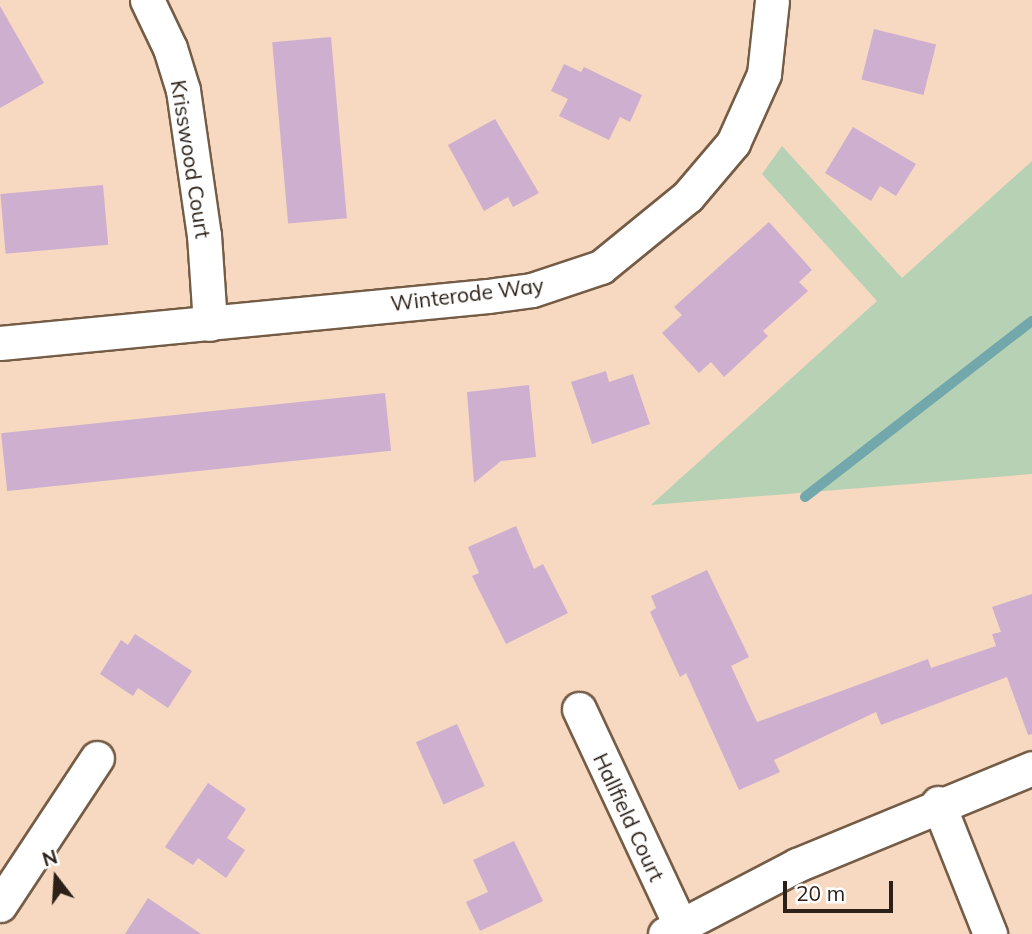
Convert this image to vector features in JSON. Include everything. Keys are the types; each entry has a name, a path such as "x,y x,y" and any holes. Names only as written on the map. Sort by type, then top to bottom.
{"street":[{"name":"Krisswood Court","path":"147,0 165,35 183,90 204,235 210,324"},
{"name":"Winterode Way","path":"0,343 521,291 601,267 688,196 733,143 764,74 772,0"},
{"name":"Hallfield Court","path":"579,709 673,929"},
{"path":"0,905 97,758"},
{"path":"673,929 797,865 939,803 1032,768"},
{"path":"939,803 990,934"}],"green space":[{"path":"782,146 902,278 1032,161 1032,474 651,505 877,301 762,174"}],"building":[{"path":"0,6 44,83 0,108"},
{"path":"874,29 936,44 924,95 861,79"},
{"path":"331,37 347,218 288,223 272,42"},
{"path":"564,64 581,72 584,67 642,95 630,122 620,117 609,140 559,116 568,99 551,91"},
{"path":"495,119 539,193 513,207 508,197 484,211 448,145"},
{"path":"853,127 916,164 896,196 880,186 871,201 825,173"},
{"path":"103,185 108,245 6,254 0,194"},
{"path":"769,222 812,270 799,282 808,291 763,331 768,336 724,377 711,362 699,373 662,333 682,315 674,307"},
{"path":"606,371 609,382 633,374 650,424 592,444 571,382"},
{"path":"529,385 536,457 501,461 474,483 467,392"},
{"path":"385,393 391,451 7,491 1,433"},
{"path":"516,526 534,569 543,564 568,613 506,644 472,576 479,573 468,547"},
{"path":"707,570 749,657 731,666 757,722 928,659 931,668 996,646 992,634 1001,632 992,607 1032,594 1032,734 1028,735 1007,677 881,725 876,712 774,760 780,772 739,790 686,673 680,677 650,612 656,608 651,596"},
{"path":"135,634 192,671 168,708 138,688 133,696 100,674 121,640 128,645"},
{"path":"457,724 485,786 444,804 416,742"},
{"path":"208,783 246,809 227,838 245,850 226,878 198,858 193,865 165,847"},
{"path":"514,841 543,901 480,931 466,902 488,892 473,860"},
{"path":"148,898 201,934 125,934"}],"waterway":[{"path":"805,497 1032,321"}]}
